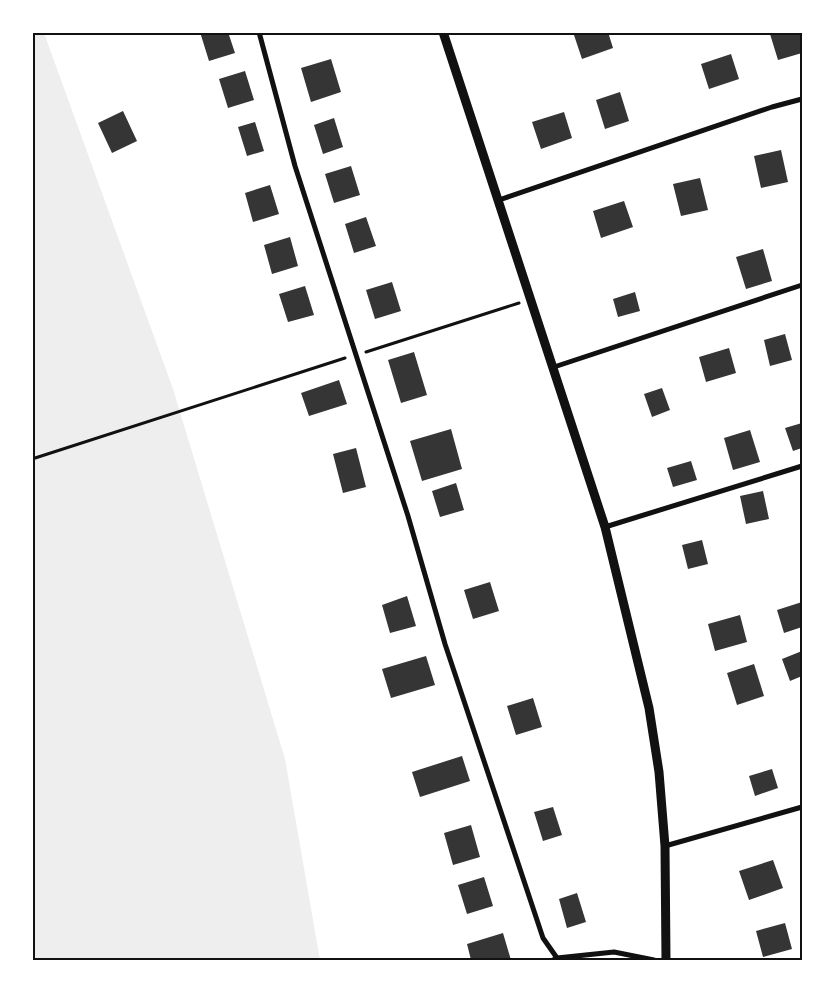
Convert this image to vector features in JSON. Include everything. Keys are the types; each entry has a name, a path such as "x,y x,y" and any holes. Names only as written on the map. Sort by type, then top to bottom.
{"street":[{"path":"259,32 295,166 408,516 445,644 543,938 555,959 614,952 654,960"},
{"path":"443,32 500,200 605,527 649,708 659,772 665,846 666,960"},
{"path":"500,200 762,110 802,99"},
{"path":"554,367 802,285"},
{"path":"605,527 802,466"},
{"path":"665,846 802,807"}],"path":[{"path":"32,460 532,299"}],"shaded area":[{"path":"32,33 44,33 173,389 285,759 320,960 33,960"}],"building":[{"path":"200,32 228,32 235,53 209,61"},
{"path":"573,32 608,32 613,48 582,59"},
{"path":"774,32 802,32 802,53 778,60 770,34"},
{"path":"731,54 739,79 709,89 701,64"},
{"path":"331,59 341,92 311,102 301,68"},
{"path":"245,71 254,100 228,108 219,79"},
{"path":"620,92 629,121 605,129 596,100"},
{"path":"123,111 137,141 112,153 98,123"},
{"path":"564,112 572,138 541,149 532,122"},
{"path":"334,118 343,147 323,154 314,125"},
{"path":"255,122 264,151 247,156 238,127"},
{"path":"781,150 788,182 761,188 754,156"},
{"path":"351,166 360,195 334,203 325,174"},
{"path":"700,178 708,210 681,216 673,184"},
{"path":"270,185 279,214 253,222 245,193"},
{"path":"624,201 633,227 601,238 593,211"},
{"path":"366,217 376,246 354,253 345,224"},
{"path":"290,237 298,266 272,274 264,245"},
{"path":"763,249 772,281 746,289 736,257"},
{"path":"392,282 401,311 375,319 366,290"},
{"path":"305,286 314,315 288,322 279,294"},
{"path":"635,292 640,311 618,317 613,299"},
{"path":"785,334 792,360 770,366 764,340"},
{"path":"729,348 736,373 706,382 699,357"},
{"path":"414,352 427,395 401,403 388,360"},
{"path":"339,380 347,404 309,416 301,393"},
{"path":"662,388 670,410 652,417 644,394"},
{"path":"802,423 802,448 793,451 785,428"},
{"path":"451,429 462,469 422,481 410,441"},
{"path":"750,430 760,462 733,470 724,438"},
{"path":"356,448 366,487 343,493 333,454"},
{"path":"691,461 697,480 673,487 667,468"},
{"path":"456,483 464,510 440,517 432,491"},
{"path":"763,491 769,519 746,524 740,496"},
{"path":"702,540 708,564 688,569 682,545"},
{"path":"490,582 499,611 473,619 464,590"},
{"path":"407,596 416,626 390,633 382,605"},
{"path":"802,602 802,627 784,633 777,610"},
{"path":"740,615 747,642 715,651 708,624"},
{"path":"802,651 802,676 790,681 782,659"},
{"path":"426,656 435,685 391,698 382,669"},
{"path":"754,664 764,696 737,705 727,673"},
{"path":"533,698 542,727 516,735 507,706"},
{"path":"462,756 470,781 420,797 412,772"},
{"path":"772,769 778,788 755,796 749,776"},
{"path":"553,807 562,835 543,841 534,812"},
{"path":"471,825 480,857 453,865 444,833"},
{"path":"773,860 783,888 749,900 739,871"},
{"path":"484,877 493,906 467,914 458,885"},
{"path":"577,893 586,922 567,928 559,899"},
{"path":"785,923 792,949 763,957 756,931"},
{"path":"503,933 511,960 471,960 467,944"}]}
